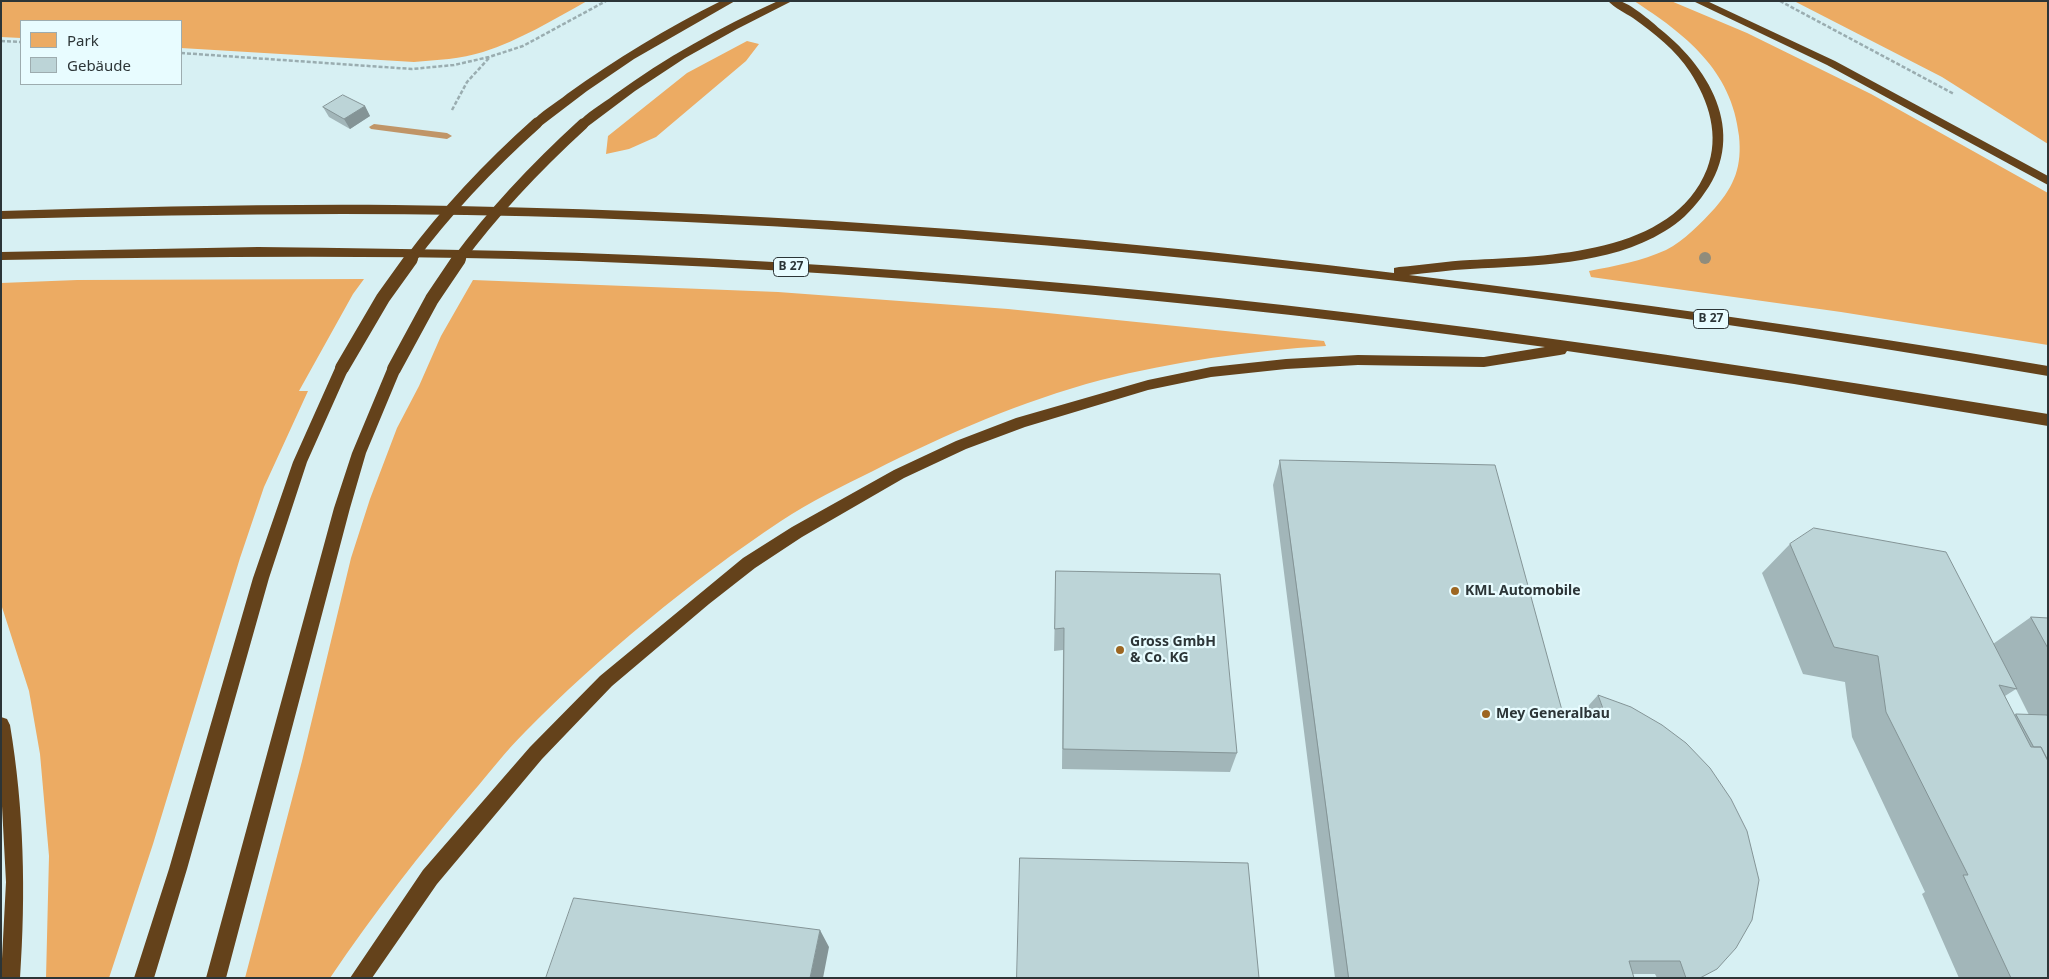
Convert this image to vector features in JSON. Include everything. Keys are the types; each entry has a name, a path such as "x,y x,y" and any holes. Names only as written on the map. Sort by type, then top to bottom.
{"highway":[{"path":"144,978 178,869 264,569 300,462 342,368 368,320 395,278 428,233 463,194 537,123 593,80 635,52 680,26 730,1"},
{"path":"216,978 358,453 416,323 473,238 524,180 583,124 642,80 691,49 759,13 787,1"},
{"path":"1373,274 1477,264 1544,261 1607,250 1636,240 1661,228 1699,195 1718,159 1719,136 1714,107 1701,79 1683,55 1643,19 1613,1"},
{"path":"1698,1 1831,63 2048,181"},
{"name":"B 27","path":"1,214 328,209 612,214 776,222 1055,241 1373,274 1676,313 2048,371"},
{"name":"B 27","path":"1,256 238,251 446,252 759,265 1070,288 1387,322 1576,347 1881,392 2048,420"},
{"path":"360,978 430,877 536,753 606,681 703,598 749,563 806,527 899,474 960,445 1021,422 1139,388 1211,372 1286,364 1358,360 1484,362 1576,347"},
{"path":"1,724 10,771 15,840 14,938 10,978"}],"lane":[{"path":"374,127 447,136"}],"path":[{"path":"182,53 412,69 454,65 489,57 523,46 606,1"},
{"path":"1,41 20,42"}],"green space":[{"path":"1,1 587,1 523,36 483,52 458,58 414,62 182,48 182,20 20,20 20,38 1,37"},
{"path":"1634,1 1671,1 1747,33 1871,94 2048,193 2048,345 1841,312 1591,277 1589,271 1648,257 1666,250 1686,237 1722,200 1736,175 1738,166 1740,147 1735,113 1727,92 1716,73 1688,41"},
{"path":"1794,1 2048,1 2048,144 1942,77"},
{"path":"747,41 759,44 746,61 656,137 629,149 606,154 608,136 687,73"},
{"path":"364,279 353,294 299,391 308,391 264,487 240,558 153,844 109,978 46,978 49,856 40,754 29,691 1,604 1,283 77,280"},
{"path":"473,280 778,292 1008,309 1324,341 1326,346 1241,354 1185,362 1129,373 1072,388 1013,408 956,431 803,507 714,568 648,620 584,675 525,732 416,860 330,978 245,978 302,761 351,558 370,499 397,428 419,386 441,336"}],"building":[{"path":"343,95 365,106 344,119 323,107"},
{"path":"1280,460 1495,465 1563,714 1605,714 1598,695 1631,707 1662,725 1686,743 1710,768 1731,799 1747,831 1759,880 1752,920 1736,948 1717,969 1700,978 1686,978 1680,961 1629,961 1634,978 1349,978"},
{"path":"1814,528 1946,552 2017,689 1999,685 2031,747 2041,747 2048,761 2048,978 2011,978 1963,875 1968,875 1886,712 1878,656 1834,647 1790,544"},
{"path":"1056,571 1220,574 1237,753 1063,749 1064,628 1055,629"},
{"path":"2031,617 2048,618 2048,648"},
{"path":"2016,714 2047,715 2048,761 2041,747 2034,747"},
{"path":"1020,858 1248,863 1259,978 1017,978"},
{"path":"574,898 820,930 810,978 546,978"}],"place":[{"name":"KML Automobile","path":"1455,591"},
{"name":"Gross GmbH & Co. KG","path":"1120,650"},
{"name":"Mey Generalbau","path":"1486,714"}]}
